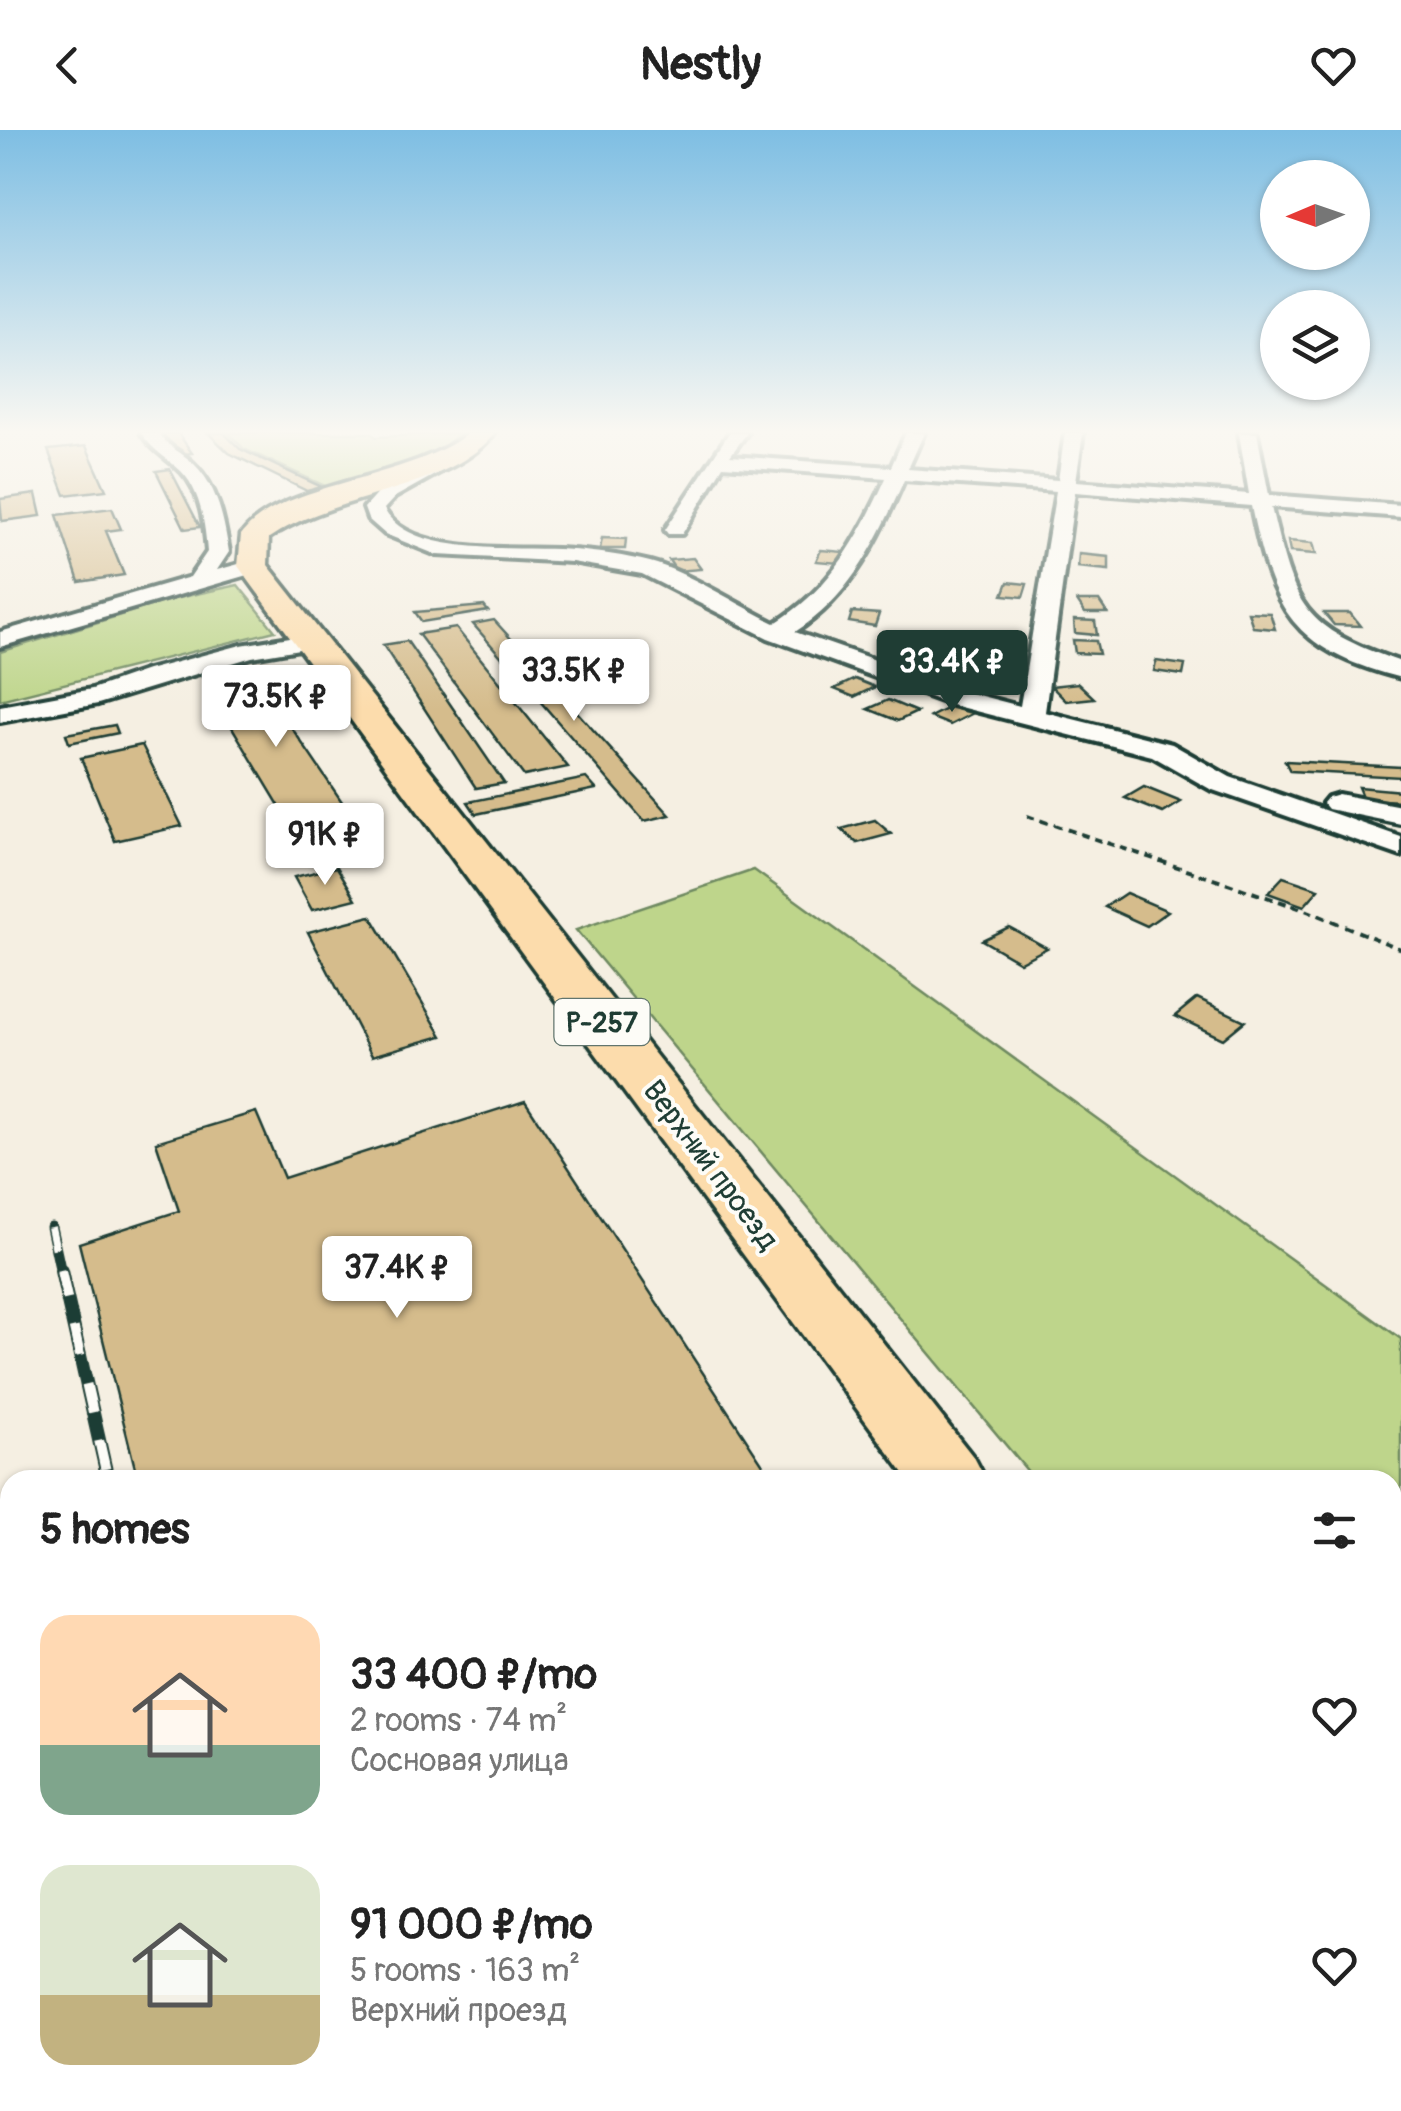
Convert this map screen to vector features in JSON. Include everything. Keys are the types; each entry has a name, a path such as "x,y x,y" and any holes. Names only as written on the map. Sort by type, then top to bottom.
{"highway":[{"path":"253,566 255,535 268,525"},
{"name":"Верхний проезд","path":"253,566 942,1470"}],"street":[{"path":"198,582 218,552 212,525"},
{"path":"386,525 406,539 462,553 572,556 637,565 776,633 961,699 1162,750 1366,811 1401,815"},
{"path":"675,530 678,525"},
{"path":"776,633 806,618 822,604 862,550 873,525"},
{"path":"1031,717 1059,525"},
{"path":"1265,525 1286,597 1308,628 1354,653 1401,670"},
{"path":"0,640 253,566"},
{"path":"0,714 98,696 156,675 250,650 308,641"},
{"path":"1162,750 1220,783 1401,847"}],"path":[{"path":"1027,816 1305,910 1401,949"}],"green space":[{"path":"238,585 275,631 0,700 0,652 173,599"},
{"path":"754,870 1401,1339 1401,1470 1027,1470 576,930"}],"building":[{"path":"60,525 119,525 121,529 106,531 124,575 79,582"},
{"path":"602,538 626,539 625,549 600,549"},
{"path":"1288,541 1313,543 1316,554 1290,552"},
{"path":"821,550 844,552 839,563 816,561"},
{"path":"1079,554 1109,557 1109,570 1078,567"},
{"path":"693,558 701,569 676,571 669,560"},
{"path":"1008,582 1027,584 1023,597 1003,595"},
{"path":"1077,601 1099,601 1107,613 1085,613"},
{"path":"484,606 488,611 422,622 415,612"},
{"path":"852,612 879,614 875,626 849,622"},
{"path":"1248,612 1270,613 1275,629 1253,627"},
{"path":"1324,613 1350,613 1360,626 1334,625"},
{"path":"494,620 670,815 644,821 473,624"},
{"path":"1074,620 1095,621 1097,635 1075,633"},
{"path":"456,628 568,767 524,776 418,634"},
{"path":"1073,640 1096,641 1099,654 1075,653"},
{"path":"407,641 504,783 476,788 383,645"},
{"path":"983,655 1009,657 1008,667 982,665"},
{"path":"1156,661 1185,665 1183,675 1154,671"},
{"path":"249,665 353,818 295,832 200,674"},
{"path":"855,679 875,687 854,697 834,689"},
{"path":"1078,683 1094,698 1066,701 1051,686"},
{"path":"888,700 917,712 898,721 868,709"},
{"path":"954,705 973,713 950,725 930,717"},
{"path":"115,725 118,733 69,743 66,734"},
{"path":"142,745 182,826 115,841 81,758"},
{"path":"1285,761 1401,767 1401,777 1290,771"},
{"path":"586,778 596,789 476,814 468,802"},
{"path":"1144,787 1181,802 1163,813 1125,798"},
{"path":"1358,787 1401,791 1401,801 1363,799"},
{"path":"875,820 891,834 857,843 841,829"},
{"path":"337,867 356,899 312,910 294,877"},
{"path":"1283,877 1319,889 1304,906 1268,893"},
{"path":"1126,893 1168,911 1147,926 1105,907"},
{"path":"371,916 442,1036 372,1056 308,932"},
{"path":"1009,927 1047,948 1020,962 982,940"},
{"path":"1197,998 1245,1021 1223,1039 1175,1016"},
{"path":"525,1101 766,1470 136,1470 79,1243 179,1211 156,1142 256,1112 284,1178"}],"railway":[{"path":"51,1227 61,1273"},
{"path":"61,1271 106,1470"}]}
